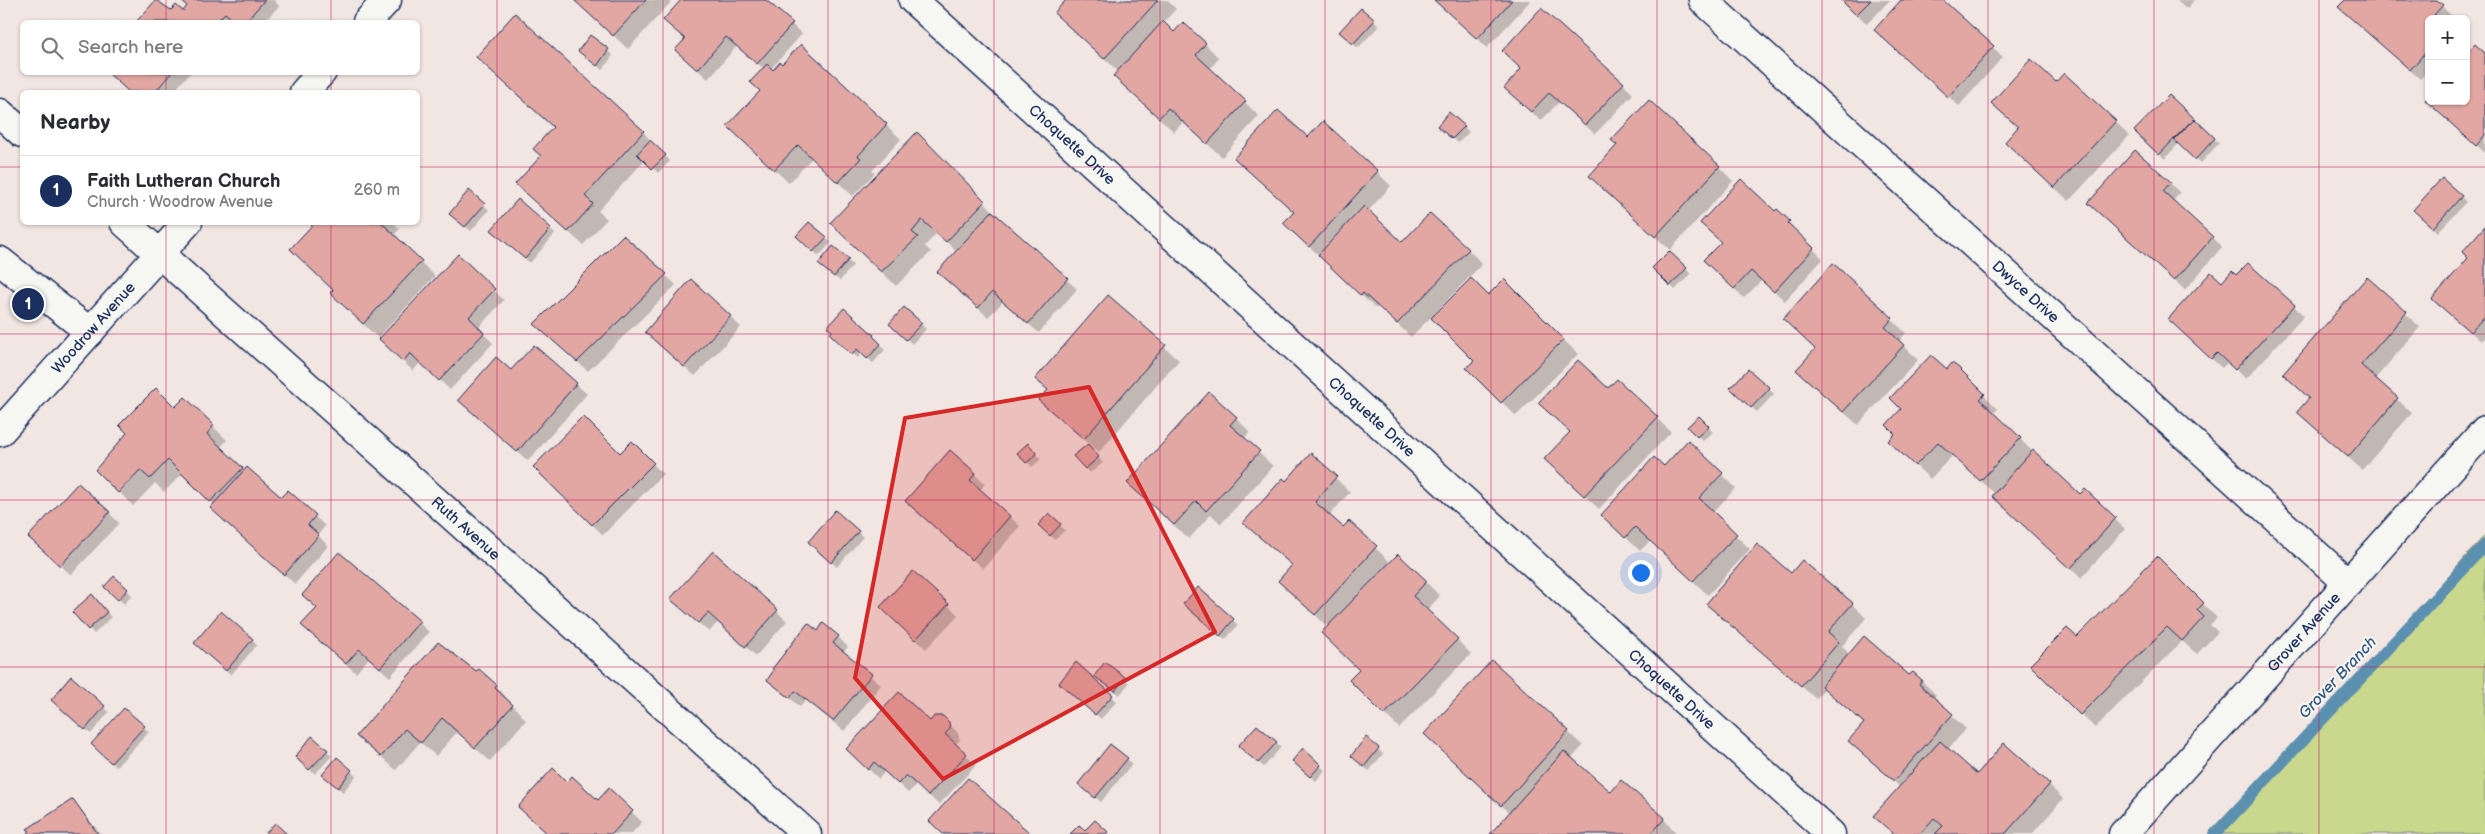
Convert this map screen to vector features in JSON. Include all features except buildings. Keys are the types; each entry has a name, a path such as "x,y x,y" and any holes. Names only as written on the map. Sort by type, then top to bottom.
{"street":[{"path":"369,20 387,0"},
{"name":"Choquette Drive","path":"913,0 1831,834"},
{"name":"Dwyce Drive","path":"1703,0 2348,583"},
{"path":"306,90 319,75"},
{"path":"0,113 20,131"},
{"name":"Ruth Avenue","path":"127,225 807,834"},
{"name":"Woodrow Avenue","path":"0,432 185,225"},
{"path":"0,261 90,332"},
{"name":"Grover Avenue","path":"2123,834 2485,430"}],"highlighted area":[{"path":"1089,387 1215,632 943,779 855,678 905,418"}],"green space":[{"path":"2485,535 2485,834 2217,834"}],"waterway":[{"name":"Grover Branch","path":"2215,834 2485,545"}],"place":[{"name":"Faith Lutheran Church","path":"28,304"}]}
